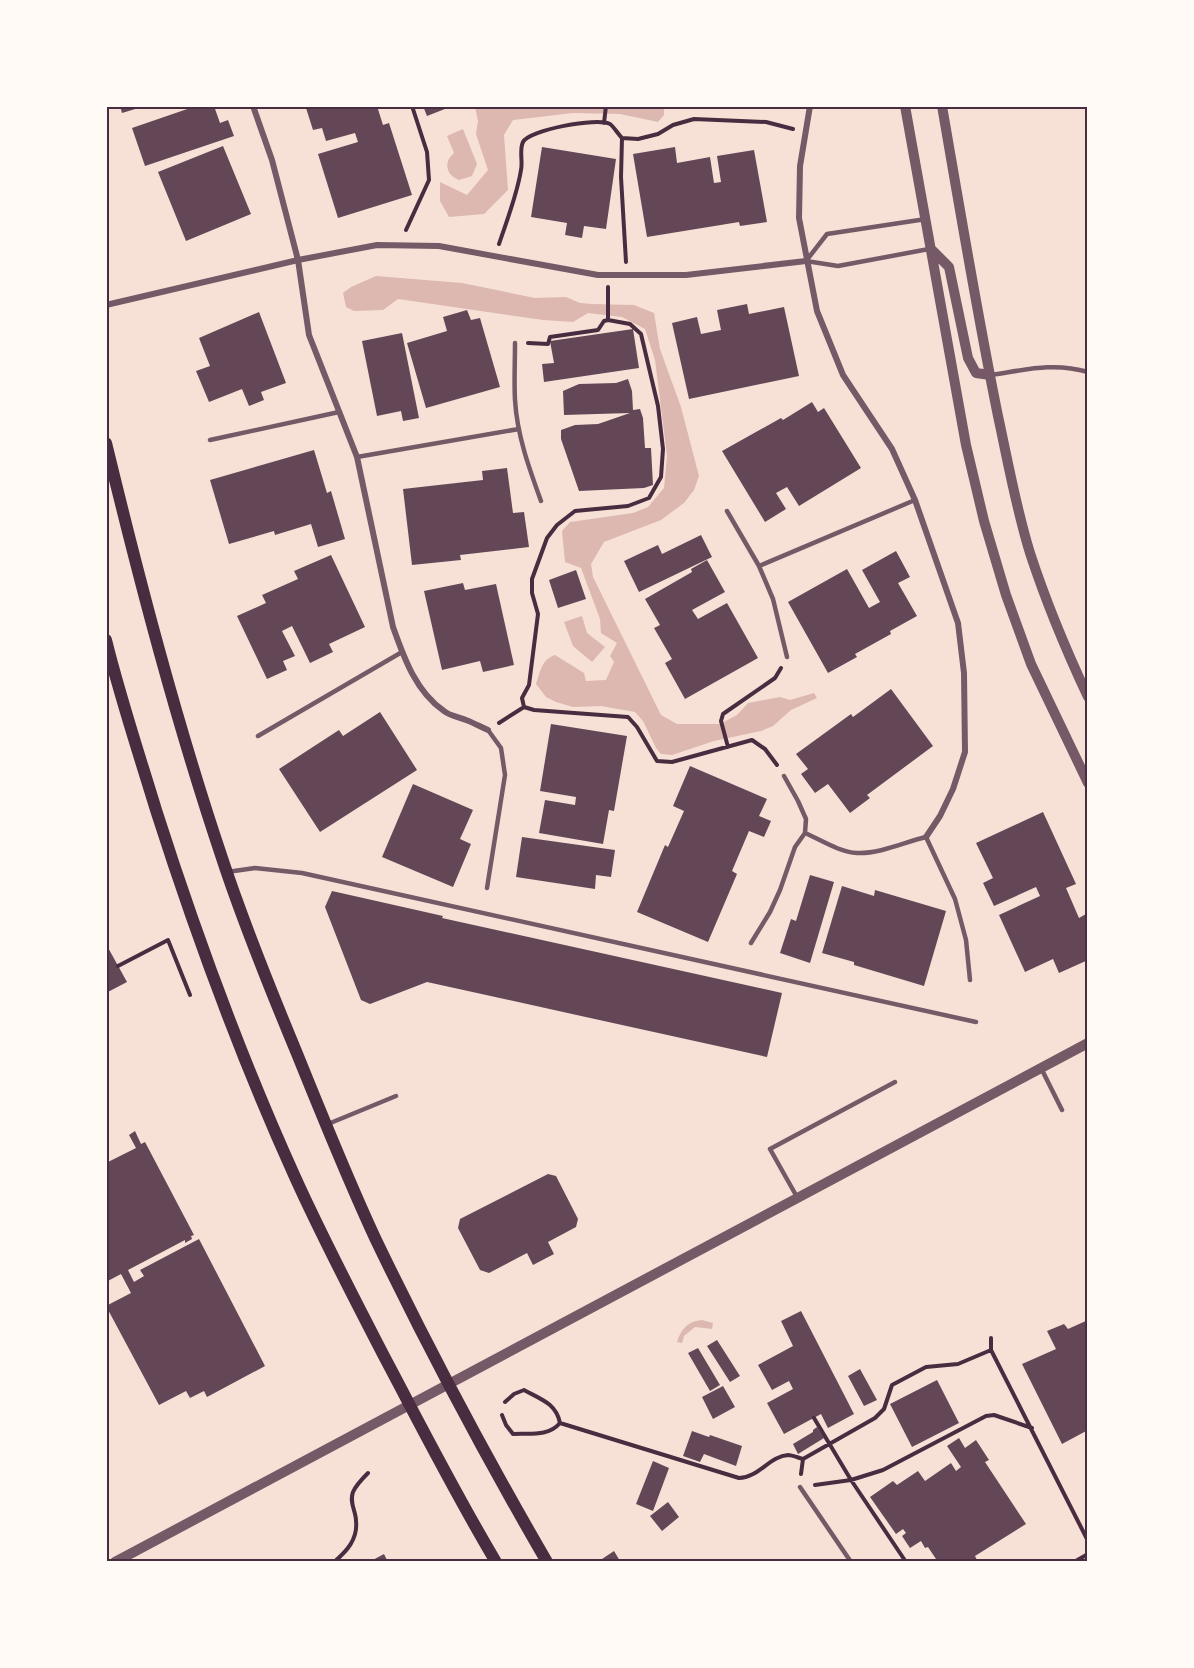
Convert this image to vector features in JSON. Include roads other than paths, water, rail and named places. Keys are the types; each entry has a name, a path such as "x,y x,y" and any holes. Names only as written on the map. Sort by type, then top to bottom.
{"main road":[{"path":"106,443 139,578 182,732 227,872 261,965 375,1238 447,1384 547,1562"},
{"path":"106,640 192,922 220,998 295,1177 409,1404 496,1562"}],"street":[{"path":"254,106 272,160 298,260 309,335 357,457 393,627 402,652 416,681 430,699 446,713 466,719 488,730"},
{"path":"810,106 800,166 799,218 817,311 843,375 892,449 915,500 958,623 964,673 965,752 953,789 940,816 926,837"},
{"path":"905,106 966,445 987,531 1006,596 1031,664 1088,783"},
{"path":"942,106 990,375 1018,511 1030,553 1062,641 1088,697"},
{"path":"106,304 298,260 377,245 439,246 598,275 686,274 806,261"},
{"path":"931,249 949,267 968,358 976,373 990,375"},
{"path":"115,1562 1088,1043"}],"lane":[{"path":"926,219 827,234 806,261 838,266 931,249"},
{"path":"515,343 515,400 519,429 529,469 541,501"},
{"path":"990,375 1042,366 1069,367 1088,372"},
{"path":"210,440 339,412"},
{"path":"357,457 519,429"},
{"path":"759,566 915,500"},
{"path":"727,511 759,566 773,599 787,657"},
{"path":"258,736 402,652"},
{"path":"487,888 505,776 501,748 488,730"},
{"path":"751,943 770,912 795,846 805,833 806,819 784,776"},
{"path":"805,833 838,848 857,853 876,851 926,837 955,899 966,940 970,980"},
{"path":"227,872 255,868 302,873 976,1023"},
{"path":"1041,1068 1062,1110"},
{"path":"797,1197 770,1149 895,1082"},
{"path":"326,1125 396,1096"},
{"path":"800,1488 851,1562"}]}
